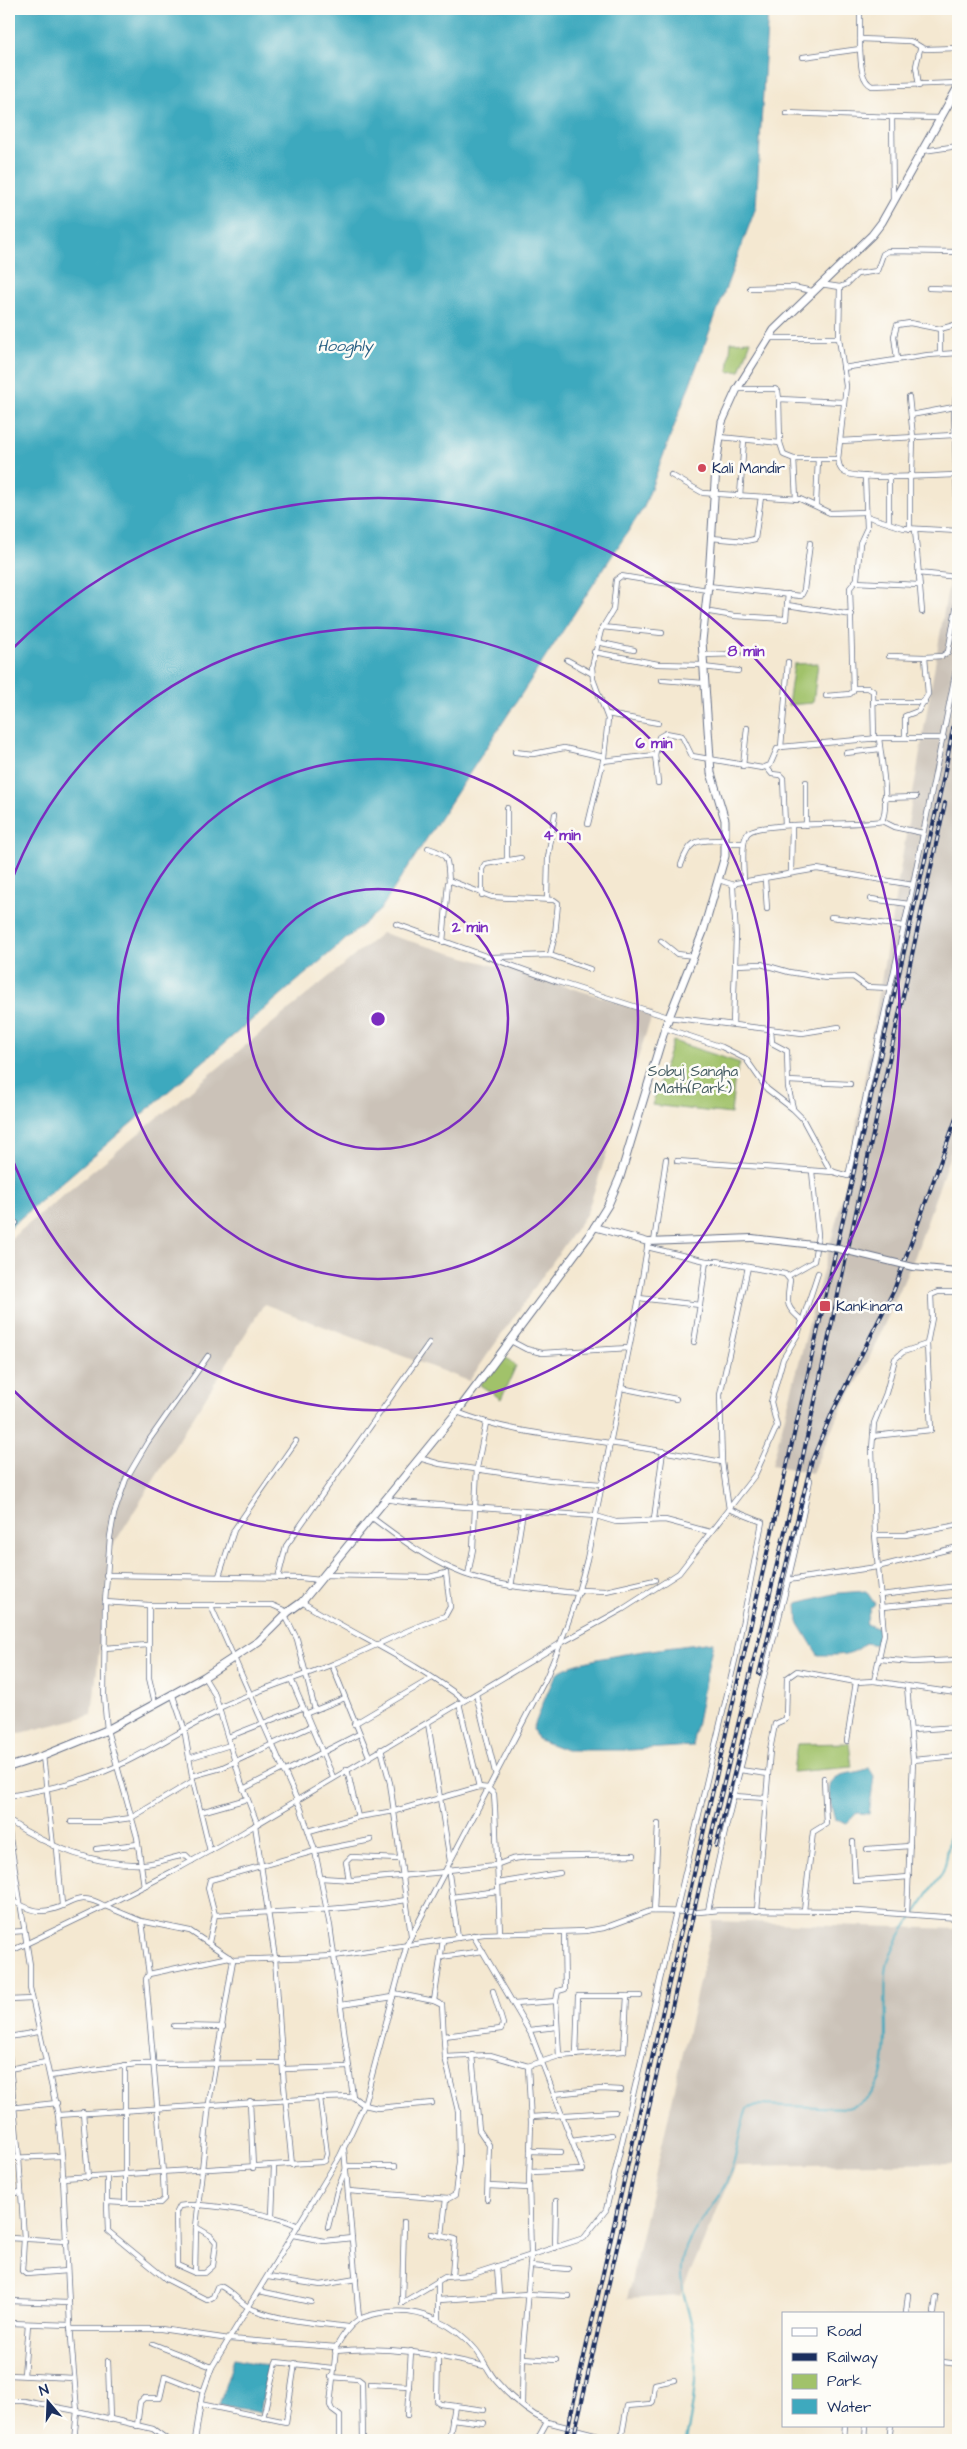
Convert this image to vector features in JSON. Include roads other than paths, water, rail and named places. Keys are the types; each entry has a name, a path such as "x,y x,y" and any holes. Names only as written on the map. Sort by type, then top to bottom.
{"main road":[{"path":"9,1767 43,1756 107,1730 172,1692 204,1677 259,1641 286,1614 302,1602 457,1412 594,1227 608,1205 620,1177 668,1017 694,956 719,880 726,841 725,820 713,784 702,655 714,495 720,437 725,414 737,389 768,338 812,291 872,235 894,204 958,87"},
{"path":"594,1227 650,1244 752,1238 831,1247 913,1268 958,1270"}],"street":[{"path":"860,9 860,49 864,76 869,85 919,86 958,83"},
{"path":"860,38 909,41 920,49 958,48"},
{"path":"803,57 860,49"},
{"path":"919,86 916,66 920,49"},
{"path":"786,113 942,118"},
{"path":"892,116 894,204"},
{"path":"923,151 958,146"},
{"path":"820,284 840,287 847,284 857,274 877,270 884,253 888,251 958,252"},
{"path":"750,288 793,287 812,291"},
{"path":"840,287 839,338 846,386 838,459 843,472 865,476 956,475"},
{"path":"929,288 958,289"},
{"path":"897,359 894,336 897,326 910,323 940,329 958,324"},
{"path":"940,329 940,354"},
{"path":"768,338 839,338"},
{"path":"843,368 897,359 958,353"},
{"path":"672,475 696,490 714,495 796,499 816,505 830,513 866,514 896,527 958,531 954,435 958,379"},
{"path":"737,389 775,389 778,391 780,443 784,455 794,458 838,459"},
{"path":"909,397 913,437 911,476 913,529 922,612"},
{"path":"779,399 843,402"},
{"path":"911,415 956,411"},
{"path":"840,441 954,435"},
{"path":"720,437 780,443"},
{"path":"740,496 744,440"},
{"path":"794,458 796,499"},
{"path":"816,505 818,459"},
{"path":"826,696 850,694 853,688 850,588 855,582 860,543 866,533 865,476"},
{"path":"888,522 890,476"},
{"path":"711,538 746,541 754,539 761,497"},
{"path":"588,824 604,759 607,714 591,673 594,652 602,627 613,610 615,583 621,576 708,588 799,596 804,593 810,543"},
{"path":"918,573 958,577"},
{"path":"855,582 919,585"},
{"path":"704,611 734,616 786,619 788,594"},
{"path":"889,656 942,656 948,652 958,598"},
{"path":"787,605 852,615"},
{"path":"602,627 662,633"},
{"path":"597,642 634,650"},
{"path":"594,652 658,664 703,666 738,671"},
{"path":"702,655 739,654"},
{"path":"905,737 905,716 918,711 928,694 926,657"},
{"path":"567,660 591,673"},
{"path":"677,1161 834,1172 848,1176 914,885 958,660"},
{"path":"781,746 788,662"},
{"path":"662,680 704,683"},
{"path":"853,688 872,690 884,798 882,821"},
{"path":"873,702 925,702"},
{"path":"607,714 658,723"},
{"path":"743,766 747,728"},
{"path":"658,783 655,755 659,737 666,733 682,736 691,756 743,766 767,768 772,774 780,775 783,778 786,825"},
{"path":"767,768 776,749 781,746 905,737 944,738"},
{"path":"515,752 533,754 564,748 604,759 655,755"},
{"path":"846,753 880,749"},
{"path":"806,782 806,825"},
{"path":"884,798 916,797"},
{"path":"506,861 507,808"},
{"path":"547,899 548,858 555,814"},
{"path":"744,882 744,843 746,835 750,831 786,825 882,821 894,827 923,833"},
{"path":"791,872 792,825"},
{"path":"681,865 689,846 694,843 726,841 744,843"},
{"path":"428,848 443,853 447,858 449,882 445,903 443,942"},
{"path":"482,895 483,866 488,863 521,858"},
{"path":"719,880 734,885 791,872 828,870 914,885"},
{"path":"765,879 767,909"},
{"path":"449,882 454,882 482,895 554,900 558,903 555,935 550,955"},
{"path":"733,1024 736,965 734,885"},
{"path":"871,899 909,904"},
{"path":"831,917 904,926"},
{"path":"396,924 443,942 668,1017 808,1033 839,1027"},
{"path":"662,941 677,954 694,956"},
{"path":"488,957 550,955 590,969"},
{"path":"736,965 761,964 826,978 853,977 867,987 890,988"},
{"path":"665,1028 742,1056 766,1089 793,1109 806,1126 824,1162 834,1172"},
{"path":"770,1030 772,1043 786,1050 788,1056 788,1081 793,1109"},
{"path":"788,1081 850,1084"},
{"path":"195,2440 203,2391 212,2367 344,2148 364,2105 407,1944 495,1772 546,1678 561,1643 579,1591 596,1516 666,1159"},
{"path":"650,1244 706,1261 748,1267 788,1276 814,1262 818,1235 812,1171"},
{"path":"9,1228 16,1223"},
{"path":"694,1342 706,1261"},
{"path":"729,1509 722,1462 720,1395 748,1267"},
{"path":"9,1952 105,1906 210,1851 561,1643 623,1609 669,1580 684,1568 755,1475 776,1430 777,1421 772,1407 772,1397 783,1359 796,1338 803,1321 818,1273"},
{"path":"788,1276 788,1308 803,1321"},
{"path":"872,1436 932,1430 927,1344 932,1318 931,1295 938,1292 958,1292"},
{"path":"639,1298 700,1305"},
{"path":"509,1340 526,1349 542,1353 629,1348"},
{"path":"278,1578 286,1546 429,1343"},
{"path":"874,1681 884,1634 875,1534 872,1436 877,1413 886,1394 894,1358 903,1352 927,1344"},
{"path":"144,1886 139,1864 138,1844 107,1730 103,1684 106,1575 114,1514 126,1479 147,1444 208,1356"},
{"path":"621,1388 676,1400"},
{"path":"457,1412 486,1423 538,1435 609,1443 722,1462"},
{"path":"468,1575 473,1550 477,1468 486,1423"},
{"path":"219,1576 234,1530 296,1441"},
{"path":"654,1519 663,1451"},
{"path":"419,1458 440,1464 550,1480 601,1484"},
{"path":"708,1911 733,1796 788,1580 810,1480"},
{"path":"385,1499 411,1504 596,1516 616,1522 665,1520 710,1532"},
{"path":"402,2302 438,2280 452,2276 466,2276 584,2238 606,2210 736,1656 762,1522 729,1509"},
{"path":"512,1587 524,1511"},
{"path":"371,1517 408,1545 452,1569 512,1587 606,1591 655,1580"},
{"path":"875,1534 905,1535 958,1525"},
{"path":"788,1580 877,1567 958,1547"},
{"path":"106,1575 134,1577 219,1576 278,1578 429,1577 446,1573 452,1569"},
{"path":"9,1796 47,1790 116,1766 249,1694 332,1665 378,1646 408,1629 448,1614 450,1607 446,1573"},
{"path":"880,1596 958,1586"},
{"path":"882,1607 958,1600"},
{"path":"105,1602 148,1605 272,1605 286,1614 297,1639 315,1710"},
{"path":"302,1602 432,1678 462,1702 479,1787"},
{"path":"148,1605 150,1683 155,1703"},
{"path":"211,1606 309,1831 321,1878 334,1956 353,2097"},
{"path":"104,1648 148,1645"},
{"path":"880,1659 913,1662 958,1660"},
{"path":"332,1665 354,1724 369,1756"},
{"path":"758,1910 768,1774 775,1724 786,1719 785,1685 788,1676 796,1671 856,1682 874,1681 956,1693"},
{"path":"204,1677 219,1709 256,1824 275,1958 292,2165"},
{"path":"354,1724 432,1678"},
{"path":"291,1679 333,1777"},
{"path":"847,1740 848,1723 852,1710 852,1694 856,1682"},
{"path":"907,1686 912,1730 907,1914"},
{"path":"172,1692 184,1728 192,1779 210,1851"},
{"path":"476,1694 495,1772"},
{"path":"305,1714 344,1698"},
{"path":"228,1737 302,1708"},
{"path":"428,1723 458,1938"},
{"path":"71,1822 102,1822 131,1818 192,1779 272,1745 310,1726"},
{"path":"912,1730 958,1727"},
{"path":"244,1789 359,1734"},
{"path":"189,1758 230,1745"},
{"path":"912,1760 957,1755 958,1746"},
{"path":"381,1749 395,1811 411,1935"},
{"path":"43,1756 62,1905"},
{"path":"347,1769 358,1818"},
{"path":"740,1770 768,1774"},
{"path":"804,1910 812,1832 826,1824 824,1778"},
{"path":"309,1831 358,1818 395,1811 479,1787 488,1788"},
{"path":"488,1788 495,1799 500,1933"},
{"path":"733,1796 766,1798"},
{"path":"201,1812 247,1798"},
{"path":"9,1821 55,1847 98,1860 139,1864 188,1856 192,1861"},
{"path":"654,1911 658,1824"},
{"path":"9,1832 30,1965 29,1984 38,2032 57,2103 62,2156 70,2327 77,2411 74,2440"},
{"path":"209,1942 215,1915 208,1885 210,1880 315,1852 371,1840"},
{"path":"853,1842 855,1881 909,1877"},
{"path":"96,1849 138,1844"},
{"path":"867,1848 910,1846"},
{"path":"321,1878 349,1880 402,1876 448,1867 496,1865 512,1859 528,1857 634,1855"},
{"path":"349,1880 346,1862 351,1857 400,1859"},
{"path":"958,1870 958,1907"},
{"path":"498,1883 560,1873"},
{"path":"452,1897 498,1890"},
{"path":"9,1900 41,1912 87,1898 142,1922 184,1929 209,1942 231,1958"},
{"path":"215,1915 363,1907 406,1900"},
{"path":"149,1974 231,1958 334,1956 473,1935 564,1932 604,1928 642,1913 654,1911 804,1910 958,1918"},
{"path":"107,2202 125,2204 163,2202 163,2173 155,2064 146,1981 149,1974 142,1922"},
{"path":"9,1932 24,1931"},
{"path":"559,2056 556,2001 558,1991 565,1988 564,1932"},
{"path":"473,1935 528,2030 555,2094 583,2170 530,2172"},
{"path":"434,2001 443,1940"},
{"path":"441,1957 483,1951"},
{"path":"195,2273 196,2227 209,2104 223,2027 231,1958"},
{"path":"444,2036 501,2030 503,2024 493,1991"},
{"path":"341,2005 393,1995 434,2001 442,2005 445,2057 455,2094 459,2129 456,2192 453,2198 349,2191"},
{"path":"576,2055 578,1996 640,1996"},
{"path":"445,2057 490,2055 528,2066 541,2060 559,2056 624,2051 627,1996"},
{"path":"9,2000 32,1998"},
{"path":"514,2004 556,2001"},
{"path":"174,2026 223,2027"},
{"path":"528,2030 557,2027"},
{"path":"9,2037 38,2032"},
{"path":"9,2055 11,2108 19,2158 24,2239 23,2274 67,2271"},
{"path":"472,2055 480,2130 489,2145 487,2199"},
{"path":"10,2069 46,2062"},
{"path":"50,2076 125,2065 283,2063"},
{"path":"125,2065 125,2204"},
{"path":"522,2404 523,2358 531,2255 529,2188 531,2117 528,2066"},
{"path":"284,2069 350,2067"},
{"path":"555,2094 601,2089 621,2090"},
{"path":"58,2115 250,2101 320,2098 353,2097 364,2105 385,2108 432,2102"},
{"path":"62,2178 274,2167 322,2162 326,2158 320,2098"},
{"path":"250,2101 253,2168"},
{"path":"11,2108 57,2103"},
{"path":"83,2112 88,2178"},
{"path":"531,2117 614,2112"},
{"path":"572,2141 587,2137 612,2135"},
{"path":"344,2148 359,2318"},
{"path":"530,2151 562,2152"},
{"path":"9,2158 62,2156"},
{"path":"347,2166 395,2166"},
{"path":"328,2227 337,2192 347,2166"},
{"path":"272,2216 274,2167"},
{"path":"106,2177 107,2228 110,2233 166,2279 207,2300 213,2297 218,2286 222,2286 249,2308 306,2322 348,2327"},
{"path":"488,2186 529,2188"},
{"path":"9,2194 21,2192"},
{"path":"442,2235 446,2199"},
{"path":"555,2248 556,2201"},
{"path":"196,2227 215,2239 216,2246 211,2270 205,2273 195,2273 177,2265 176,2212 179,2206 198,2206 272,2216 298,2226"},
{"path":"403,2310 404,2222"},
{"path":"432,2234 453,2237 456,2240 452,2276"},
{"path":"293,2235 324,2241 352,2238"},
{"path":"9,2238 67,2241"},
{"path":"497,2266 499,2295"},
{"path":"530,2266 568,2269"},
{"path":"268,2276 321,2285 356,2279"},
{"path":"438,2280 438,2320"},
{"path":"259,2291 311,2302"},
{"path":"439,2300 527,2294 569,2296"},
{"path":"906,2312 908,2296"},
{"path":"934,2312 936,2297"},
{"path":"9,2301 69,2303"},
{"path":"340,2440 340,2416 332,2410 330,2405 335,2349 348,2327 359,2318 403,2310 438,2320 471,2345 484,2366 506,2391 537,2417 547,2422 592,2434 620,2440 628,2406 651,2404 655,2384 674,2380"},
{"path":"9,2323 70,2327 161,2329 229,2339 335,2349 391,2349 438,2355 484,2366"},
{"path":"24,2375 28,2324"},
{"path":"153,2344 212,2367"},
{"path":"407,2416 411,2351"},
{"path":"438,2355 437,2401 440,2404 484,2410"},
{"path":"523,2358 556,2360"},
{"path":"108,2361 110,2420"},
{"path":"263,2418 275,2364 279,2361 332,2368"},
{"path":"944,2362 958,2364"},
{"path":"200,2404 286,2422 295,2363"},
{"path":"9,2375 74,2378"},
{"path":"137,2426 140,2402 144,2398 160,2398 166,2376 203,2391"},
{"path":"331,2377 358,2379 362,2382 363,2440"},
{"path":"370,2384 409,2386"},
{"path":"9,2401 24,2401 77,2411 153,2429 168,2440"},
{"path":"448,2440 455,2406"},
{"path":"452,2419 484,2423"},
{"path":"537,2440 547,2422"},
{"path":"844,2440 845,2426"},
{"path":"865,2440 866,2426"},
{"path":"889,2440 891,2426"},
{"path":"591,2440 592,2434"}],"water":[{"name":"Hooghly","path":"9,9 768,9 756,207 644,507 380,910 9,1228"},
{"path":"866,1591 875,1604 870,1609 866,1624 880,1629 878,1645 865,1643 860,1648 849,1653 818,1655 798,1622 797,1603 838,1593"},
{"path":"713,1642 692,1746 630,1750 566,1750 537,1739 533,1729 548,1691 558,1673 568,1667 607,1657"},
{"path":"869,1768 874,1776 869,1814 857,1813 847,1823 835,1820 829,1790 834,1779"},
{"path":"234,2359 268,2366 260,2413 219,2404"}],"waterway":[{"path":"686,2440 693,2400 696,2358 693,2331 681,2278 682,2260 685,2250 689,2240 720,2194 729,2176 747,2109 757,2105 848,2108 865,2099 877,2086 883,2068 886,2048 885,1984 889,1957 899,1937 944,1869 958,1760"}],"railway":[{"path":"565,2440 944,776 958,702"},
{"path":"573,2440 713,1828 801,1465 945,803"},
{"path":"759,1674 812,1460 832,1413 894,1290 958,1113"},
{"path":"716,1846 748,1718"}],"place":[{"name":"Kali Mandir","path":"702,468"},
{"name":"Kankinara","path":"825,1306"}],"park label":[{"name":"Sobuj Sangha Math(Park)","path":"693,1080"}]}
